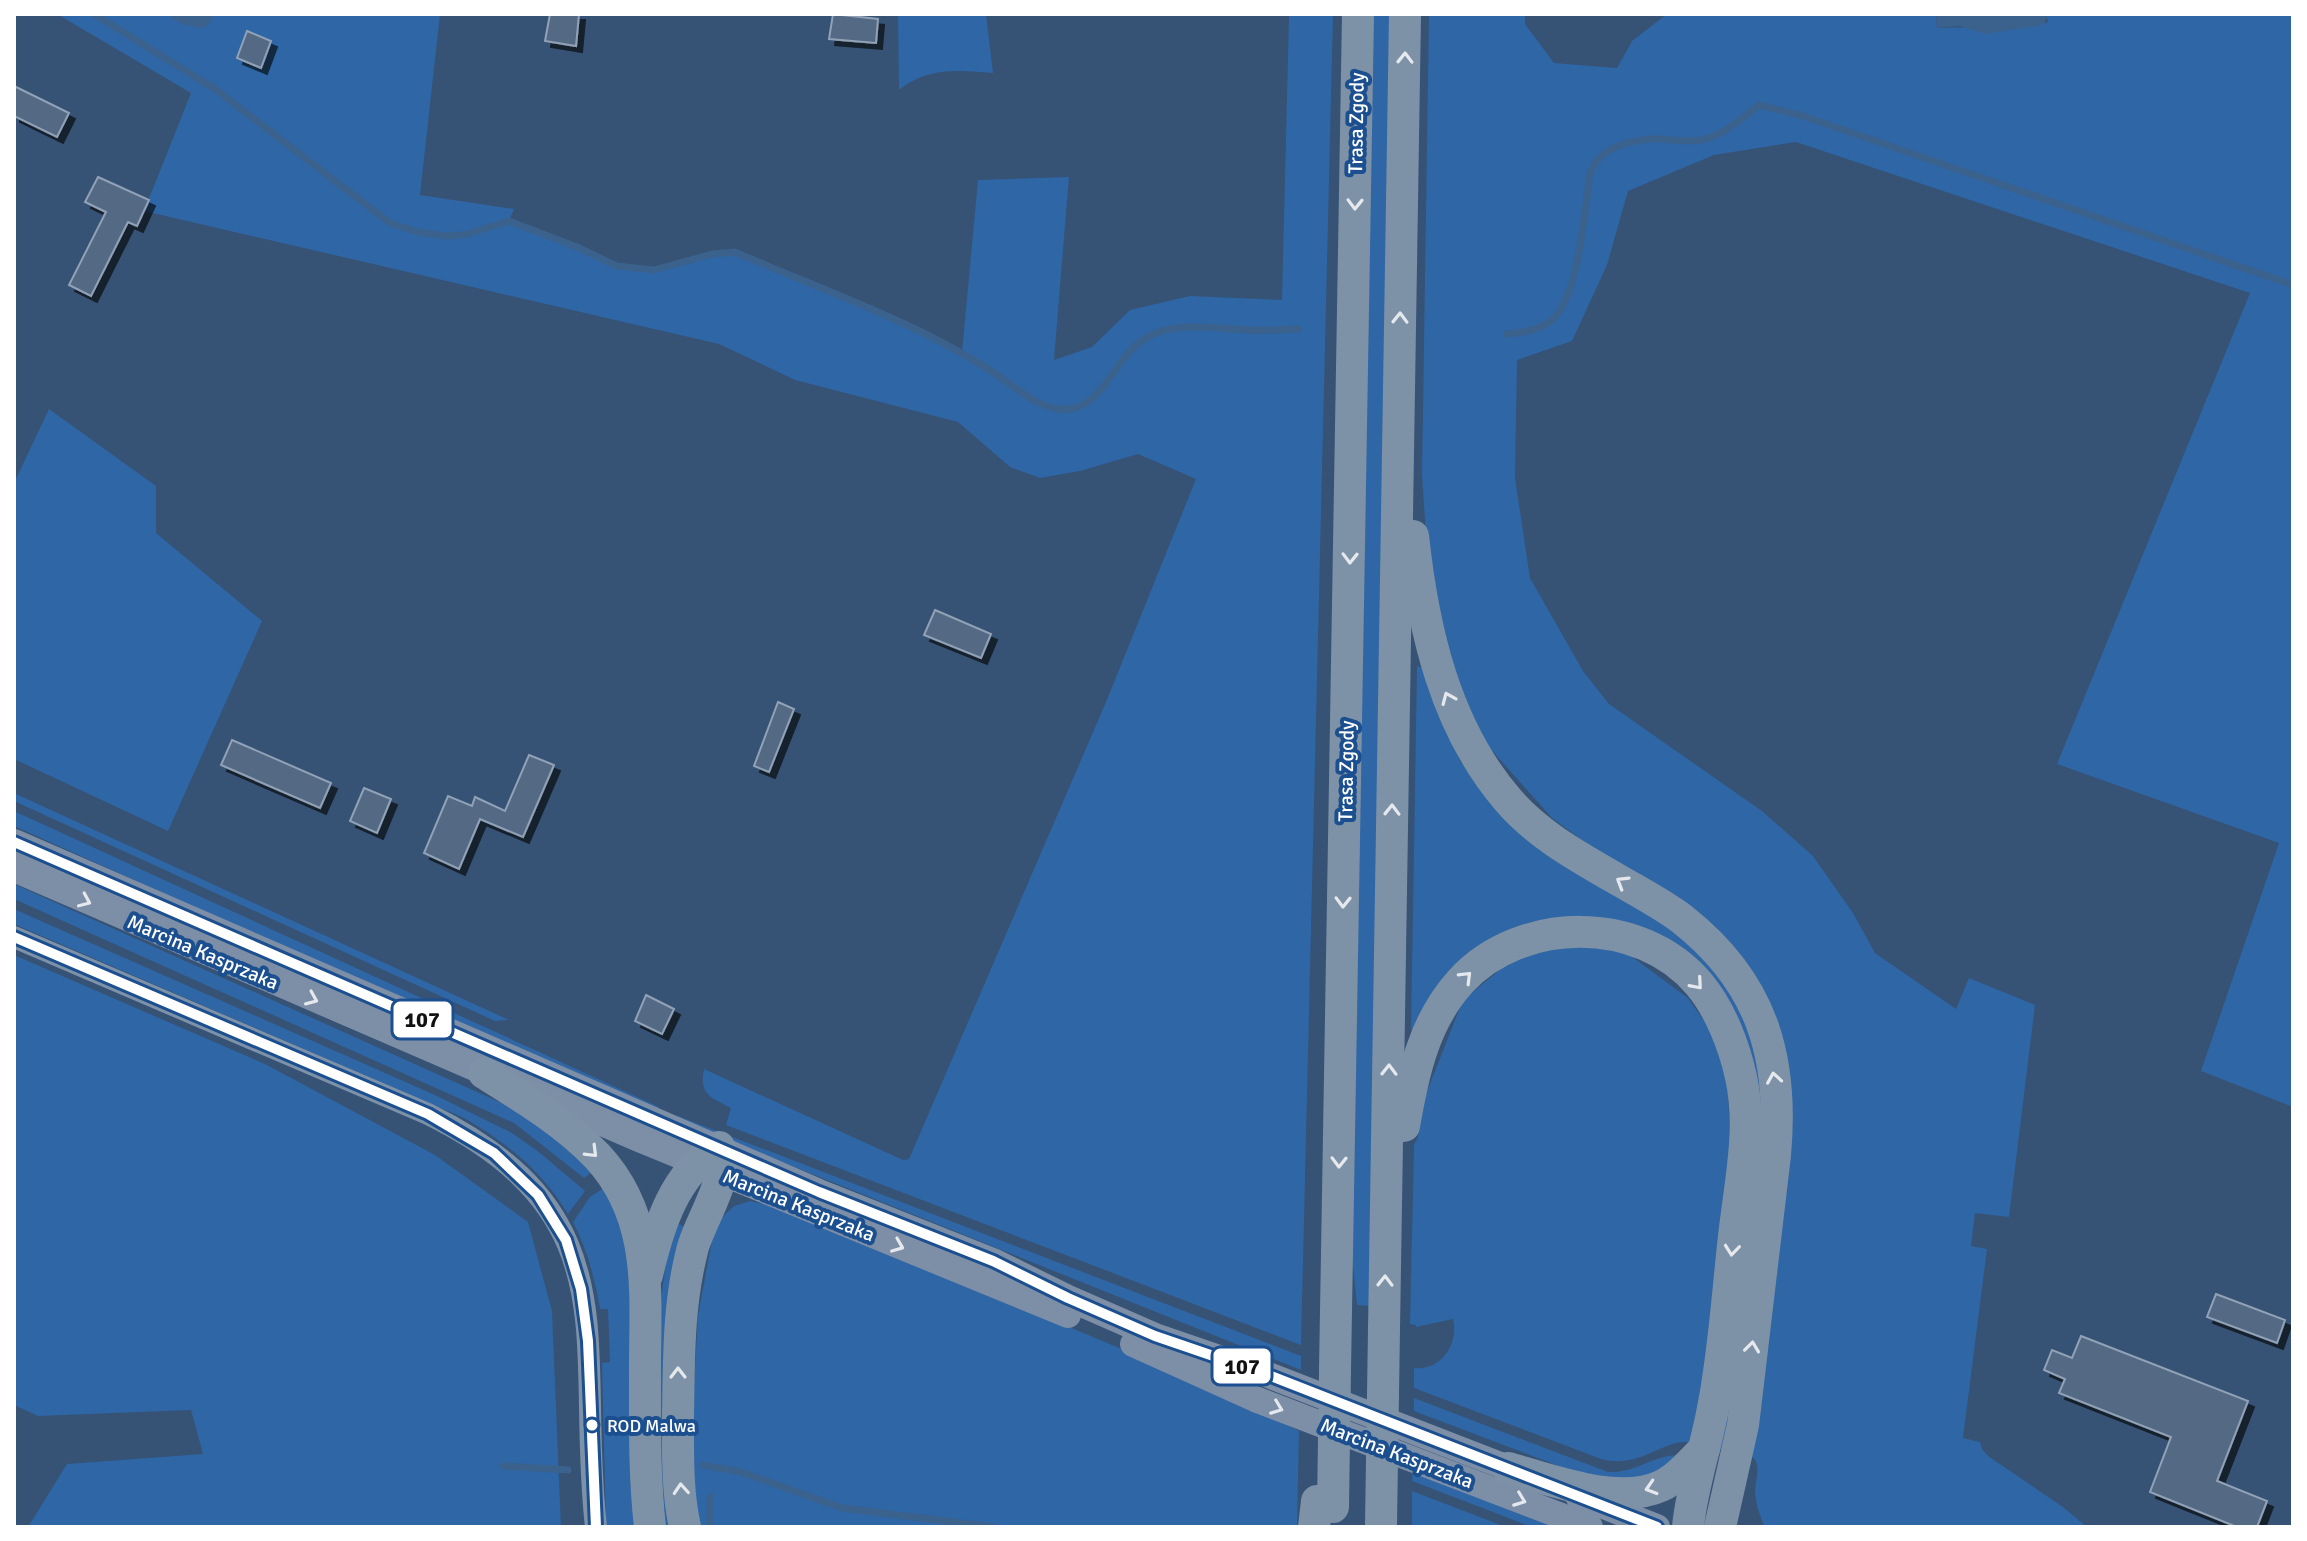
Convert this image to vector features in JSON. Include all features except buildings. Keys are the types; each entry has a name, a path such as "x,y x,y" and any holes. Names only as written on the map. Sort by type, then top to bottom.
{"highway":[{"name":"Trasa Zgody","path":"1324,1515 1337,1312 1358,14"},
{"path":"1381,1526 1405,14"},
{"path":"1399,396 1417,570 1429,639 1448,700 1485,768 1509,801 1556,843 1682,919 1720,954 1747,987 1767,1034 1779,1118 1736,1464 1734,1508 1738,1527"},
{"path":"1386,1232 1412,1077 1423,1042 1460,982 1497,953 1520,942 1572,932 1607,934 1644,943 1699,983 1731,1039 1744,1095 1742,1173 1719,1375 1690,1502 1688,1527"},
{"path":"484,1073 542,1109 598,1157 616,1181 630,1208 647,1275"},
{"path":"650,1527 646,1469 647,1275 654,1243 679,1186 713,1162"},
{"path":"685,1527 678,1451 678,1342 683,1289 713,1162"},
{"path":"1508,1468 1586,1489 1625,1493 1661,1486 1704,1449"},
{"path":"1720,1527 1736,1464"}],"main road":[{"name":"Marcina Kasprzaka","path":"14,842 493,1052 713,1162 819,1192 993,1261 1155,1336 1263,1373 1657,1527"},
{"name":"Marcina Kasprzaka","path":"14,869 484,1073 713,1162 1255,1399 1590,1527"}],"street":[{"path":"14,937 428,1114 492,1151 524,1179 552,1213 580,1279 589,1336 596,1527"}],"shaded area":[{"path":"57,14 440,14 420,195 514,209 509,221 617,266 654,270 712,254 735,252 962,352 978,180 1069,177 1054,360 1092,347 1130,310 1190,296 1282,300 1289,14 1333,14 1301,1345 726,1125 731,1108 712,1098 703,1085 704,1069 903,1160 909,1159 1106,702 1196,479 1138,454 1080,471 1040,478 1010,467 958,422 795,380 719,344 144,211 191,93"},
{"path":"171,14 214,15 203,28 185,25 171,18"},
{"path":"898,14 986,14 993,73 956,71 932,74 899,90"},
{"path":"1371,14 1393,14 1370,1306 1357,1305 1352,1256"},
{"path":"1429,14 1525,14 1525,24 1554,63 1617,68 1632,41 1667,14 1936,14 1937,28 2039,25 2048,22 2046,14 2293,14 2293,1107 2201,1071 2279,843 2057,764 2250,293 1796,142 1714,155 1628,191 1607,265 1572,341 1517,360 1515,478 1530,578 1583,671 1609,704 1762,811 1813,856 1853,913 1875,953 1956,1009 1969,978 2035,1005 2009,1217 1975,1213 1971,1246 1987,1249 1963,1438 1980,1442 1988,1456 2087,1527 1765,1527 1763,1523 1755,1493 1756,1462 1754,1458 1746,1456 1772,1268 1757,985 1632,877 1552,818 1487,745 1450,670 1429,582 1422,475"},
{"path":"1936,14 2048,14 2044,25 1985,34 1960,26 1937,28"},
{"path":"49,409 156,486 156,533 262,621 168,831 14,759 14,483"},
{"path":"1417,666 1423,668 1461,763 1548,856 1672,929 1706,959 1735,999 1750,1031 1766,1107 1727,1452 1715,1449 1756,1105 1724,998 1558,919 1417,1029 1411,1030"},
{"path":"14,793 509,1020 495,1021 14,801"},
{"path":"14,811 659,1107 658,1112 14,826"},
{"path":"14,884 517,1110 536,1122 592,1172 584,1178 514,1123 14,899"},
{"path":"14,909 435,1095 512,1133 585,1191 568,1214 547,1184 522,1159 464,1118 14,924"},
{"path":"1579,941 1627,953 1688,998 1715,1036 1728,1090 1731,1169 1697,1431 1692,1443 1673,1444 1629,1460 1601,1459 1414,1388 1414,1368 1432,1365 1446,1354 1454,1328 1453,1319 1416,1327 1410,1324 1414,1145 1418,1137 1420,1109 1463,1000 1519,954"},
{"path":"14,955 265,1064 435,1155 528,1222 552,1311 561,1527 28,1527 67,1464 203,1454 191,1410 38,1416 14,1405"},
{"path":"678,1116 1301,1356 1301,1370 677,1120"},
{"path":"605,1187 629,1240 640,1527 606,1527 602,1363 610,1362 608,1309 600,1309 590,1264 573,1222 590,1197"},
{"path":"750,1201 787,1209 1215,1388 1299,1431 1297,1527 698,1527 691,1438 698,1316 715,1224 734,1206"},
{"path":"675,1223 686,1227 675,1527 662,1527 658,1336 661,1298"},
{"path":"1414,1398 1608,1472 1628,1470 1674,1455 1683,1456 1648,1480 1601,1482 1414,1411"},
{"path":"1413,1466 1568,1527 1532,1527 1412,1481"},
{"path":"1412,1491 1506,1527 1412,1527"}],"waterway":[{"path":"94,14 215,89 390,223 418,232 446,236 464,235 509,221 617,266 654,270 712,254 735,252 868,307 933,338 1032,399 1053,408 1075,408 1093,398 1126,355 1146,338 1159,332 1188,327 1298,329"},
{"path":"1507,334 1538,328 1554,318 1563,306 1580,249 1590,173 1600,157 1615,147 1633,142 1709,138 1732,126 1759,105 1803,116 2293,285"},
{"path":"703,1465 741,1472 842,1508 994,1527"},
{"path":"503,1466 568,1470"},
{"path":"710,1497 710,1527"}],"transit line":[{"name":"107","path":"14,842 819,1192 993,1261 1155,1336 1263,1373 1657,1527"},
{"name":"107","path":"14,937 428,1114 494,1153 538,1195 566,1240 581,1289 588,1341 596,1527"}],"place":[{"name":"ROD Malwa","path":"592,1425"}]}
